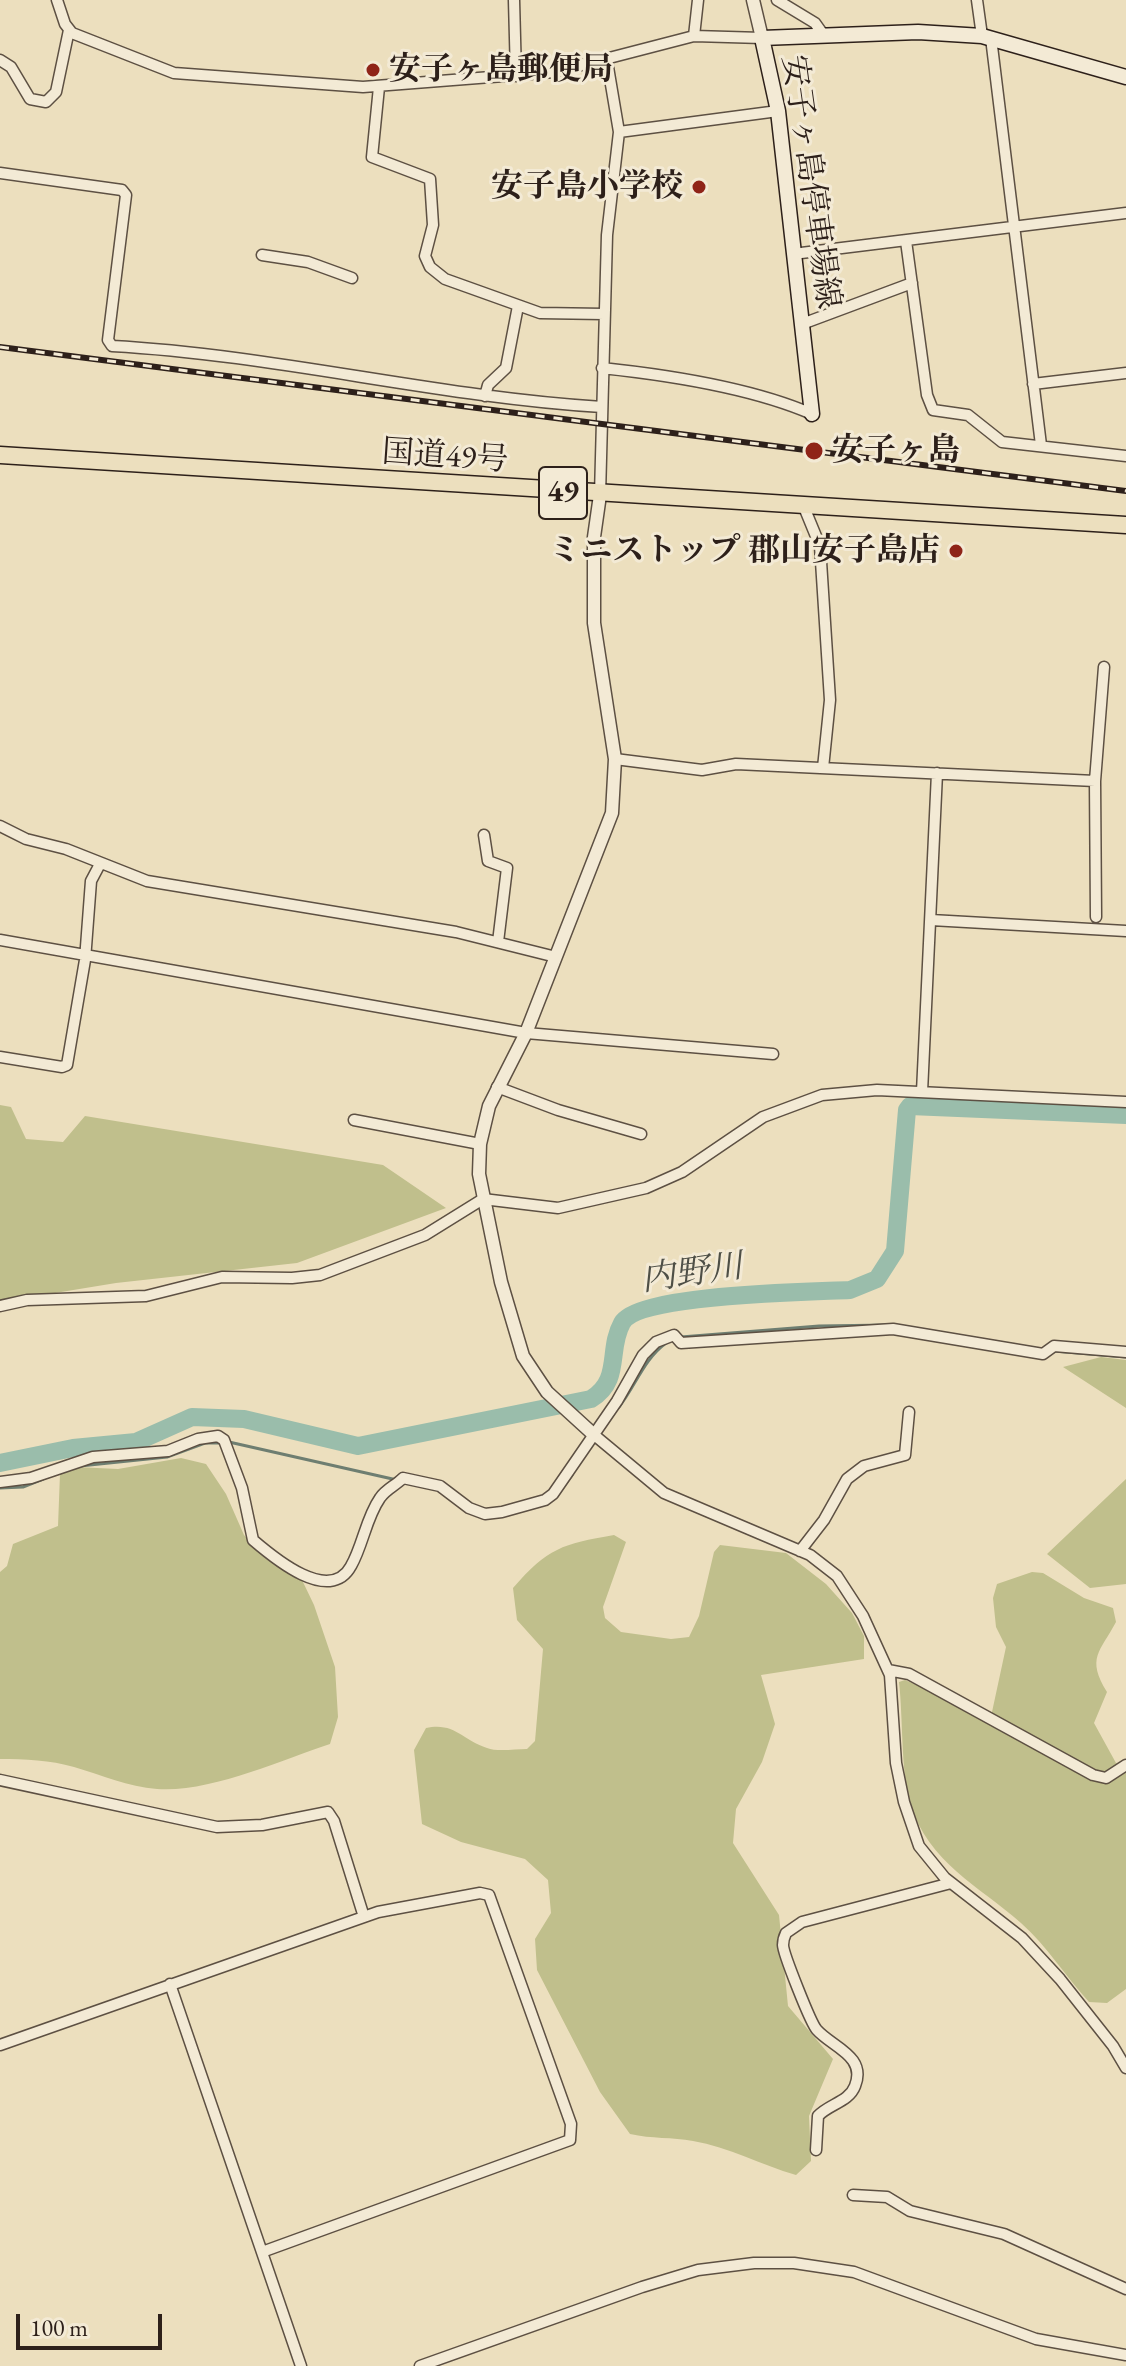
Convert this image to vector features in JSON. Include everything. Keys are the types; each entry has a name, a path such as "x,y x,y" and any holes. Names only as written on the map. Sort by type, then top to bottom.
{"highway":[{"name":"国道49号","path":"0,455 600,495 1126,525"}],"main road":[{"name":"安子ヶ島停車場線","path":"812,414 778,111 762,38 918,32 986,37 1126,77"}],"street":[{"path":"0,60 11,67 30,99 46,102 56,92 69,30 57,0"},
{"path":"514,0 516,76"},
{"path":"694,36 698,0"},
{"path":"69,30 174,73 379,87 516,76 607,61 694,36 762,38 753,0"},
{"path":"777,0 815,23 825,37"},
{"path":"977,0 986,37 1014,227 1041,445"},
{"path":"607,61 619,132 607,235 600,495 594,537 594,623 615,759 612,813 526,1033 497,1087 480,1144 483,1199 513,1332 523,1356 547,1392 593,1434 673,1498 800,1551 822,1562 837,1576 863,1616 888,1670 904,1802 919,1846 951,1883 1022,1938 1060,1979 1125,2063"},
{"path":"379,87 373,159 429,178 432,184 433,225 425,253 427,264 463,288 498,296 540,313 604,314"},
{"path":"619,132 778,111"},
{"path":"0,173 122,190 126,195 108,340 112,346 240,356 485,396 602,407"},
{"path":"793,254 1126,213"},
{"path":"906,241 927,395 933,410 968,415 1002,442 1126,456"},
{"path":"262,255 308,262 352,278"},
{"path":"802,324 912,283"},
{"path":"485,396 488,385 506,368 518,306"},
{"path":"602,368 665,375 743,392 812,414"},
{"path":"1033,384 1126,373"},
{"path":"804,507 820,546 830,700 823,768"},
{"path":"1096,917 1095,781 1104,667"},
{"path":"615,759 702,770 736,764 1095,781"},
{"path":"922,1092 937,773"},
{"path":"0,826 26,839 66,849 100,864 159,883 498,942 556,957"},
{"path":"484,835 488,861 507,868 498,942"},
{"path":"0,1057 62,1067 67,1065 91,881 100,864"},
{"path":"931,920 1126,931"},
{"path":"0,940 526,1033 773,1054"},
{"path":"497,1087 558,1110 641,1134"},
{"path":"0,1306 27,1300 146,1296 222,1277 292,1278 320,1275 425,1235 483,1199 558,1208 586,1204 668,1180 763,1117 822,1095 847,1090 1126,1102"},
{"path":"354,1120 480,1144"},
{"path":"0,1482 31,1478 93,1457 168,1451 218,1436 224,1440 242,1488 253,1540 313,1582 330,1581 349,1571 375,1506 386,1490 403,1478 440,1486 475,1512 502,1512 553,1494 643,1355 656,1342 674,1335 681,1343 893,1329 1043,1354 1054,1346 1126,1352"},
{"path":"800,1551 824,1520 847,1479 864,1466 905,1455 909,1412"},
{"path":"888,1670 909,1674 1093,1775 1106,1778 1126,1765"},
{"path":"0,1780 217,1827 262,1825 328,1812 334,1821 364,1917"},
{"path":"816,2150 818,2116 827,2107 846,2099 855,2086 857,2072 849,2054 819,2032 808,2017 802,1992 783,1948 786,1933 798,1924 951,1883"},
{"path":"0,2045 364,1917 480,1893 490,1897 572,2135 564,2143 262,2252"},
{"path":"170,1984 301,2366"},
{"path":"853,2195 887,2197 910,2211 1004,2234 1126,2289"},
{"path":"420,2366 642,2287 698,2270 754,2263 794,2263 854,2272 1036,2339 1126,2355"}],"shaded area":[{"path":"0,1105 11,1107 26,1139 63,1142 85,1116 383,1165 446,1208 297,1263 116,1283 0,1302"},
{"path":"1101,1357 1126,1360 1126,1408 1063,1367"},
{"path":"181,1458 206,1464 226,1494 244,1535 256,1549 302,1580 335,1667 338,1717 330,1744 222,1781 178,1789 136,1786 56,1763 0,1759 0,1572 7,1566 13,1544 58,1526 60,1474 76,1467 118,1469"},
{"path":"1126,1479 1126,1584 1090,1588 1047,1554"},
{"path":"614,1535 626,1542 603,1607 605,1618 621,1632 671,1639 689,1637 699,1616 714,1552 720,1545 786,1553 826,1584 852,1613 864,1636 864,1659 761,1675 775,1724 762,1762 736,1809 733,1843 779,1915 788,2006 833,2059 809,2116 811,2161 796,2175 706,2144 630,2134 600,2092 537,1970 535,1939 551,1913 548,1880 525,1859 461,1842 422,1824 414,1750 426,1728 444,1727 478,1745 496,1750 527,1749 535,1741 543,1649 517,1620 513,1588 536,1564 557,1550 581,1541"},
{"path":"1032,1572 1043,1573 1084,1598 1113,1608 1116,1622 1096,1663 1107,1692 1094,1723 1116,1763 1126,1762 1126,1989 1107,2003 1089,2002 1030,1932 943,1858 919,1825 907,1792 899,1682 905,1680 984,1714 992,1712 1006,1647 996,1627 993,1598 997,1584"}],"waterway":[{"name":"内野川","path":"0,1463 73,1448 136,1442 192,1417 244,1419 358,1446 591,1399 607,1383 622,1323 635,1313 691,1300 728,1296 850,1290 877,1279 895,1251 907,1110 910,1106 1126,1115"},
{"path":"681,1337 819,1326 888,1325"},
{"path":"619,1407 646,1364 666,1343"},
{"path":"1054,1351 1126,1357"},
{"path":"229,1442 397,1480"},
{"path":"80,1466 167,1457 205,1443 221,1443"},
{"path":"555,1498 572,1475"},
{"path":"0,1488 23,1487 43,1479"}],"railway":[{"path":"0,347 1126,491"}],"place":[{"name":"安子ヶ島郵便局","path":"373,70"},
{"name":"安子島小学校","path":"699,187"},
{"name":"安子ヶ島","path":"814,451"},
{"name":"ミニストップ 郡山安子島店","path":"956,551"}]}
